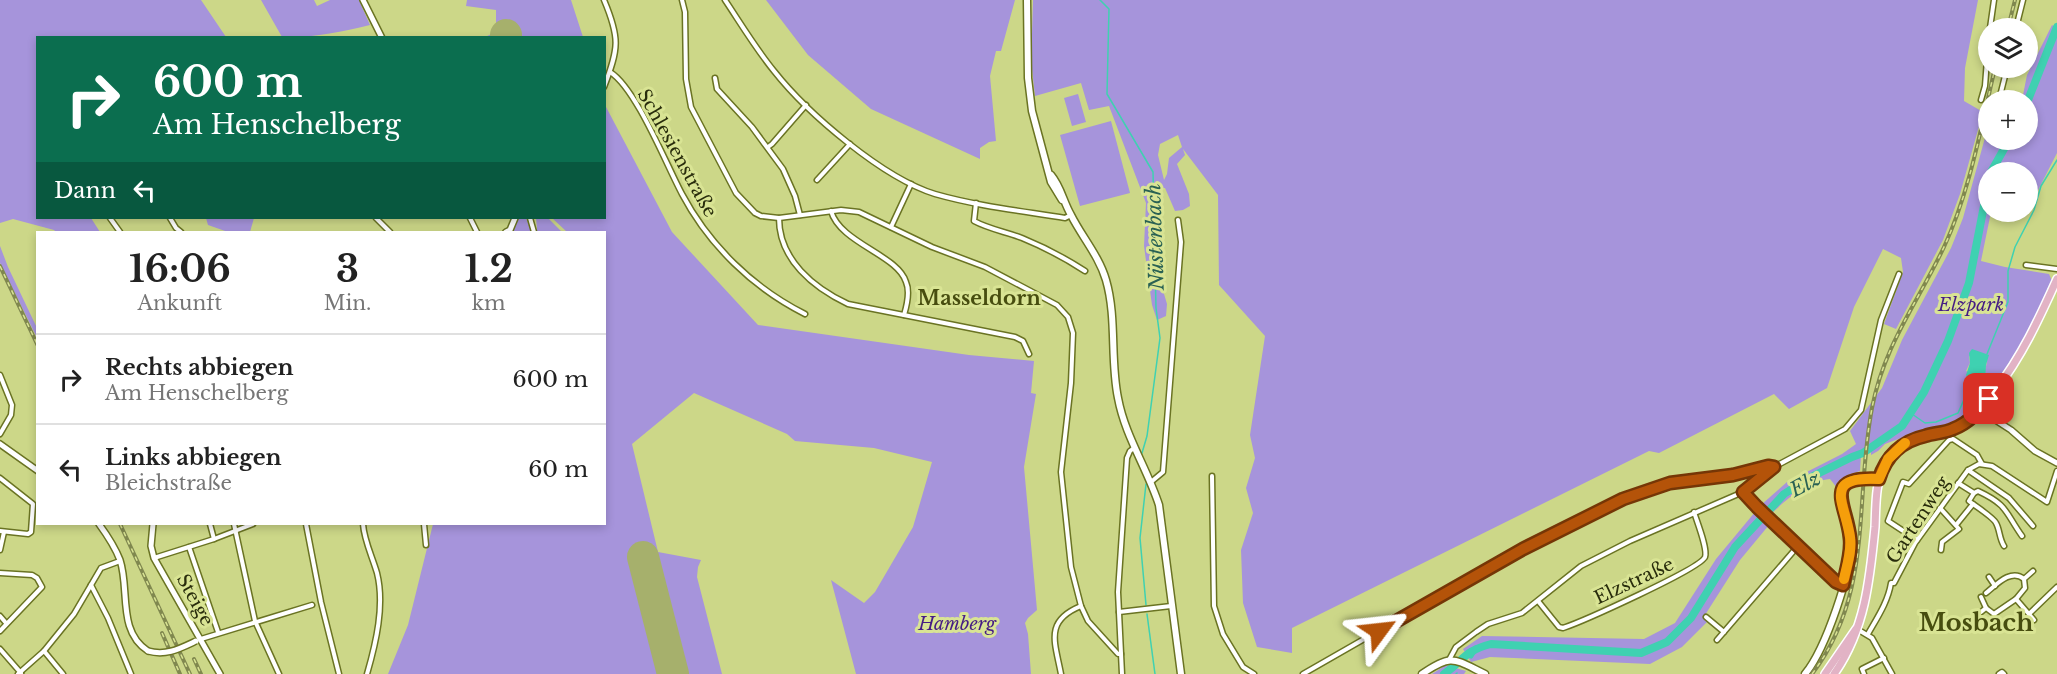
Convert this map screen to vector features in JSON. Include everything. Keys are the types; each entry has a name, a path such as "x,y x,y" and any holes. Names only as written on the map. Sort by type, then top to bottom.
{"main road":[{"path":"1027,0 1027,69 1032,111 1051,174 1062,192 1071,216 1097,258 1106,280 1111,311 1118,398 1125,427 1151,482 1159,505 1182,674"},
{"path":"1834,674 1854,640 1866,601 1870,582 1879,479 1888,459 1901,446 1915,439 1953,429 1966,423 1980,410 2022,353 2057,279"},
{"path":"1805,674 1815,660 1827,633 1843,585 1851,541 1841,504 1842,491 1849,482 1856,479 1879,479"},
{"path":"1825,674 1856,629"},
{"path":"1422,674 1439,662 1451,660 1485,674"}],"street":[{"path":"363,0 381,36"},
{"path":"604,0 617,38 615,57 606,82"},
{"path":"682,0 685,12 686,79 691,106 736,193 754,213 769,218 779,218 841,210 859,212 932,247 985,267 1057,305 1068,317 1073,333 1072,373 1061,472 1071,567 1081,606 1088,621 1118,654 1121,654"},
{"path":"725,0 773,70 806,105 850,144 911,184 934,193 976,203 1065,218 1071,216"},
{"path":"1991,18 1994,0"},
{"path":"2018,18 2023,0"},
{"name":"Schlesienstraße","path":"610,72 616,76 634,101 682,195 718,246 755,282 778,299 805,314"},
{"path":"715,78 717,89 752,127 783,169 795,196 800,215"},
{"path":"768,147 806,105"},
{"path":"817,180 850,144"},
{"path":"891,227 911,184"},
{"path":"976,203 974,221 1035,244 1085,271"},
{"path":"831,211 835,221 848,234 903,275 908,288 904,315"},
{"path":"779,218 784,241 798,268 814,285 848,304 1015,337 1023,341 1029,354"},
{"path":"171,219 180,231"},
{"path":"377,219 389,231"},
{"path":"1151,482 1163,472 1181,242 1178,220"},
{"path":"2026,265 2057,269"},
{"path":"1451,660 1456,647 1476,632 1488,624 1522,613 1589,561 1743,492 1774,467 1845,429 1861,410 1881,320 1899,274"},
{"path":"0,375 12,405 10,415 0,434"},
{"path":"1980,410 2011,430 2035,451 2057,463"},
{"path":"1917,540 1888,521 1903,482 1909,484 1949,440 1953,439 1977,455 1982,464 1997,468 2047,502 2057,471"},
{"path":"0,444 36,470"},
{"path":"1122,674 1118,567 1127,458 1134,448"},
{"name":"Gartenweg","path":"1868,634 1884,606 1900,567 1917,540 1968,470 1975,465 1982,464"},
{"path":"1303,674 1523,549 1623,499 1670,483 1733,475 1768,466 1774,467"},
{"name":"Gartenweg","path":"1968,470 2009,498 2033,526"},
{"path":"1212,476 1214,606 1228,643 1243,667 1254,674"},
{"path":"0,478 33,504 31,531 28,534 2,532 0,550"},
{"path":"1958,483 1974,493 1981,492 2005,508 2022,536"},
{"path":"1743,492 1836,582 1843,585"},
{"path":"1974,493 1969,501 1996,524 1999,538 2004,546"},
{"path":"1941,550 1942,542 1958,527 1973,504"},
{"path":"1940,508 1958,527"},
{"name":"Elzstraße","path":"1538,601 1559,627 1563,628 1670,580 1701,563 1705,558 1706,550 1694,512"},
{"name":"Steige","path":"100,525 115,548 120,561 130,630 141,646 158,654 169,653 198,640 154,558 151,546 153,525"},
{"path":"210,525 214,539"},
{"path":"234,525 255,621 279,674"},
{"path":"154,558 251,525"},
{"path":"306,525 321,602 339,674"},
{"path":"363,525 377,574 379,595 379,623 367,674"},
{"path":"423,525 426,545"},
{"path":"1717,640 1798,546"},
{"path":"189,547 218,632"},
{"path":"0,649 20,673 45,651 74,614 101,568 120,561"},
{"path":"2024,579 2033,571"},
{"path":"0,573 32,575 37,578 42,587 0,631"},
{"path":"1981,597 1986,608 1994,614 2016,600 2025,588 2024,579 2019,574 2012,574 1986,593"},
{"path":"1989,577 1995,586"},
{"path":"91,584 131,674"},
{"path":"2029,614 2057,587"},
{"path":"2016,600 2034,620"},
{"path":"220,674 198,640 312,605"},
{"path":"1061,674 1055,634 1058,622 1067,612 1081,606"},
{"path":"1119,612 1171,606"},
{"path":"1981,612 1986,608"},
{"path":"0,616 6,623"},
{"path":"1706,617 1724,632"},
{"path":"1856,629 1868,634 1874,640 1892,674"},
{"path":"45,651 63,674"},
{"path":"1864,674 1862,669 1864,666 1884,658"}],"green space":[{"path":"0,0 201,0 225,36 36,36 36,219 92,219 99,231 55,231 13,219 0,223"},
{"path":"261,0 314,0 317,6 330,0 359,0 370,25 316,35 281,36"},
{"path":"467,0 571,0 583,36 487,36 496,32 496,10 466,6"},
{"path":"766,0 1015,0 1001,51 996,51 990,76 996,141 989,142 980,148 980,159 871,109 808,55"},
{"path":"1033,0 1978,0 1965,68 1964,101 1978,109 1978,130 1960,194 1943,240 1896,329 1884,324 1903,272 1901,258 1883,249 1854,307 1827,388 1789,409 1774,394 1659,453 1649,451 1292,628 1292,653 1257,647 1243,603 1241,550 1253,513 1246,488 1255,458 1250,435 1265,336 1219,285 1218,195 1183,149 1185,155 1177,164 1189,194 1190,206 1175,211 1165,188 1160,188 1162,233 1160,272 1167,304 1166,316 1157,320 1152,305 1144,246 1146,203 1109,106 1089,110 1081,83 1035,96 1030,33 1032,33","holes":["1178,135 1182,147 1169,158 1164,180 1158,155 1160,144"]},
{"name":"Elzpark","path":"2052,25 2057,29 2057,153 2038,190 2038,162 1978,162 1982,150 2038,150 2038,90 2024,90 2026,78 2038,78 2038,53"},
{"path":"1078,94 1086,122 1072,126 1064,98"},
{"name":"Hamberg","path":"606,107 672,232 758,325 969,355 1034,361 1031,393 1036,394 1024,467 1037,610 1025,623 1031,674 856,674 831,580 864,603 875,592 913,527 932,462 874,448 795,441 787,434 694,393 632,444 658,552 701,560 697,577 722,674 388,674 408,625 433,525 606,525 606,231 566,231 553,219 606,219"},
{"path":"1111,121 1130,193 1080,206 1060,135"},
{"name":"Elzpark","path":"1978,163 1978,222 1989,222 1981,261 2049,274 2052,281 2024,346 2005,374 1969,416 1957,424 1917,432 1885,444 1871,455 1871,451 1861,455 1860,471 1848,475 1837,488 1830,479 1813,483 1797,492 1770,515 1761,505 1787,482 1842,454 1856,444 1850,431 1882,388 1902,340 1951,248 1963,218","holes":["1969,356 1987,362 1986,380 1966,371 1970,363"]},
{"path":"206,219 254,219 250,231 225,231 208,225"},
{"path":"518,219 526,219 531,231 512,231"},
{"path":"536,219 549,219 561,231 531,231 537,229"},
{"path":"0,246 36,326 36,336 0,263"},
{"path":"1755,512 1769,525 1740,560 1705,615 1710,619 1682,647 1650,664 1490,657 1471,662 1463,649 1482,636 1644,639 1675,623 1716,559"},
{"path":"1446,665 1466,671 1464,674 1432,674"}],"water":[{"path":"1972,349 1989,355 1985,382 1978,386 1971,384 1966,375 1970,363 1969,353"}],"waterway":[{"name":"Nüstenbach","path":"1100,0 1109,9 1107,94 1153,172 1156,308 1160,338 1147,436 1142,453"},
{"name":"Elz","path":"2032,90 2057,27"},
{"name":"Elz","path":"1997,162 2003,150"},
{"path":"1987,354 2008,302 2008,271 2015,247 2034,210 2041,186 2057,160"},
{"name":"Elz","path":"1444,674 1470,653 1491,644 1641,653 1667,642 1691,618 1735,547 1784,494 1809,478 1863,453 1902,426 1924,392 1948,341 1969,283 1981,222"},
{"path":"1912,414 1925,423 1936,422 1958,413 1971,384"},
{"name":"Nüstenbach","path":"1146,484 1140,538 1146,605"},
{"name":"Nüstenbach","path":"1147,614 1155,674"},
{"name":"Elz","path":"1471,656 1476,648"}],"runway":[{"path":"643,557 673,674"}],"railway":[{"path":"2010,18 2015,0"},
{"path":"1812,674 1832,643 1845,611 1853,579 1867,443 1877,385 1893,344 1953,226 1974,159 1993,78"},
{"path":"0,266 36,342"},
{"path":"120,525 190,674"},
{"path":"162,633 180,674"},
{"path":"194,659 201,674"}],"slow traffic":[{"path":"1844,579 1851,541 1840,499 1842,491 1849,482 1856,479 1879,479 1888,459 1905,443"}],"district":[{"name":"Masseldorn","path":"979,298"},
{"name":"Mosbach","path":"1976,623"}],"route":[{"path":"1379,631 1523,549 1623,499 1670,483 1733,475 1768,466 1774,467 1743,492 1836,582 1843,585 1851,545 1840,499 1844,488 1856,479 1879,479 1888,459 1901,446 1923,436 1945,432 1966,423 1989,399"}]}
